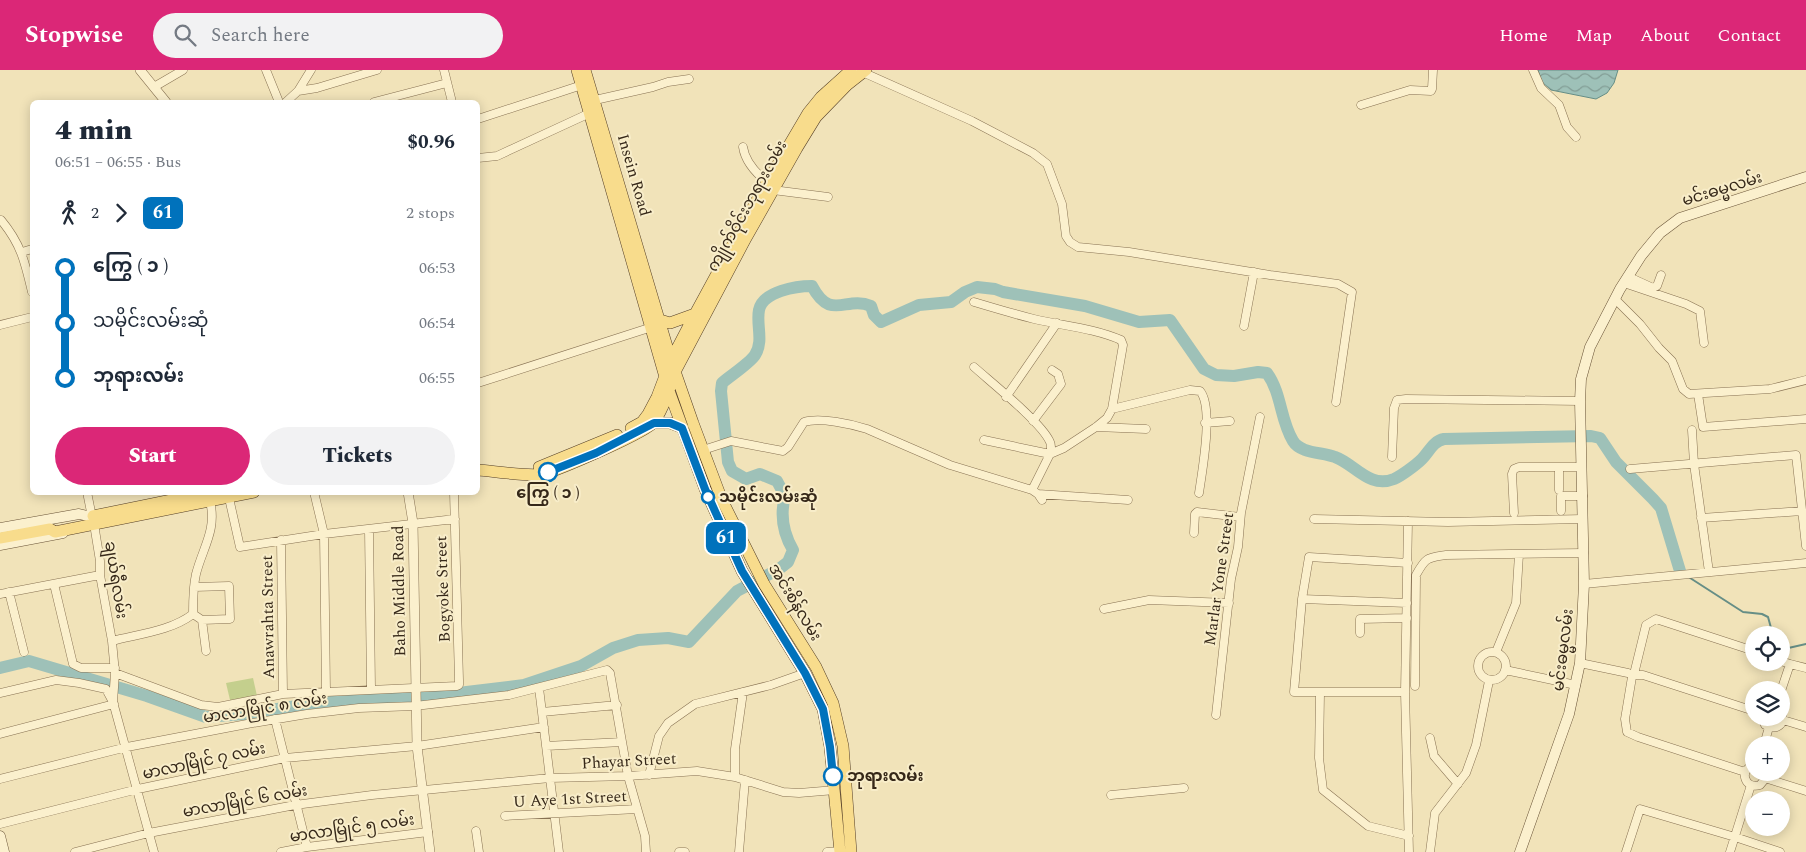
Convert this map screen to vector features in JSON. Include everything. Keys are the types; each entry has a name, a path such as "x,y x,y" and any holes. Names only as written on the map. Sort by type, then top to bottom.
{"main road":[{"path":"577,70 585,83 590,113 638,279 672,360"},
{"name":"Insein Road","path":"585,70 585,83 595,100 652,290 656,324"},
{"name":"ကျိုက်ဝိုင်းဘုရားလမ်း","path":"670,374 808,113 821,97 851,70"},
{"name":"ကျိုက်ဝိုင်းဘုရားလမ်း","path":"670,374 672,360 695,314 770,186 816,117 863,71"},
{"name":"မင်းဓမ္မလမ်း","path":"1520,852 1569,714 1580,663 1584,584 1584,519 1580,400 1581,379 1590,347 1626,280 1660,233 1680,218 1806,177"},
{"path":"656,324 670,323 695,314"},
{"path":"480,464 541,467 621,433 642,422 670,374 656,324"},
{"name":"အင်းစိန်လမ်း","path":"670,374 669,391 705,489 753,591 805,673 823,709 844,852"},
{"name":"အင်းစိန်လမ်း","path":"670,374 703,450 722,500 756,570 823,680 833,703 842,746 844,852"},
{"path":"654,423 669,391"},
{"path":"480,470 542,474 586,457 654,423 670,423 682,428"},
{"path":"0,528 79,514 93,520 189,495"},
{"path":"199,495 228,498 241,495"},
{"path":"0,538 50,529 54,524 93,520 212,497"},
{"path":"0,545 83,530 90,528 93,520"},
{"path":"794,655 804,649"},
{"path":"0,836 4,852"}],"street":[{"path":"140,70 164,100"},
{"path":"154,87 183,70"},
{"path":"266,70 278,100"},
{"path":"288,100 298,91 311,70"},
{"path":"298,91 317,88 377,70"},
{"path":"444,70 451,100"},
{"path":"1361,106 1410,90 1431,91 1433,70"},
{"path":"1533,70 1541,88 1559,105 1566,127 1576,137"},
{"path":"863,71 972,120 1033,153 1047,164 1062,204 1066,236 1070,242 1078,247 1129,252 1338,284 1352,292 1336,402"},
{"path":"595,100 653,88 668,82 689,79"},
{"path":"382,100 446,83"},
{"path":"480,118 585,83"},
{"path":"480,158 497,156 590,113"},
{"path":"744,147 745,156 758,174 770,186 828,197"},
{"path":"0,217 12,233 22,252 30,277"},
{"path":"22,252 30,250"},
{"path":"1244,326 1254,272"},
{"path":"1626,280 1653,288 1657,286 1661,275"},
{"path":"1626,280 1700,311 1704,343"},
{"path":"1615,299 1672,361 1683,389 1689,394 1770,390 1806,380"},
{"path":"974,302 1035,319 1077,326 1106,334 1121,340 1123,345 1112,409 1107,418 1096,427 1064,448 1050,454 984,440"},
{"path":"0,325 30,318"},
{"path":"1006,396 1057,323"},
{"path":"480,382 656,324"},
{"path":"974,367 1033,421 1050,442 1052,448 1037,494"},
{"path":"1033,421 1061,384 1058,374 1052,370"},
{"path":"1112,409 1195,390 1200,391 1205,400 1207,433 1199,493"},
{"path":"1698,394 1702,427 1806,419"},
{"path":"1392,457 1394,408 1397,400 1406,398 1580,400"},
{"name":"Marlar Yone Street","path":"1216,715 1232,579 1238,547 1240,516 1260,416"},
{"path":"703,450 731,441 783,451 788,447 804,422 821,420 857,426 950,465 1037,494 1128,500"},
{"path":"1206,423 1230,421"},
{"path":"1096,427 1146,429"},
{"path":"1692,430 1694,464 1709,572"},
{"path":"1630,469 1796,455 1806,546"},
{"path":"1514,512 1512,474 1514,469 1519,467 1582,467"},
{"path":"1559,467 1559,490"},
{"name":"ချယ်ရီလမ်း","path":"88,495 112,641 115,674 114,703"},
{"path":"315,495 324,534 326,692"},
{"name":"Baho Middle Road","path":"408,495 413,523 416,746 430,852"},
{"name":"Bogyoke Street","path":"415,689 459,685 454,495"},
{"path":"1561,511 1561,496 1583,496"},
{"path":"194,587 229,586 230,619 202,620 193,614 194,587 196,573 212,530 212,497"},
{"path":"228,498 240,547 324,534 454,519"},
{"path":"1702,518 1802,510"},
{"path":"1194,533 1195,514 1197,512 1240,516"},
{"path":"1314,519 1448,522 1584,519"},
{"path":"1408,521 1405,692 1408,852"},
{"path":"369,529 371,689"},
{"name":"Anawrahta Street","path":"281,540 283,694"},
{"path":"1415,686 1416,575 1422,564 1429,558 1446,555 1584,553"},
{"path":"1496,652 1516,602 1518,554"},
{"path":"1405,692 1294,692 1302,599 1309,557 1408,563"},
{"path":"1584,584 1806,563"},
{"path":"0,594 100,575"},
{"path":"54,584 73,664 81,668 115,674 201,705 218,707 283,694 371,689 415,689"},
{"path":"9,592 24,652"},
{"path":"1302,599 1407,603"},
{"path":"1104,609 1149,600 1229,603"},
{"name":"ချယ်ရီလမ်း","path":"112,641 167,628 178,624 193,614"},
{"path":"1360,633 1360,619 1406,618"},
{"path":"1745,648 1656,619 1646,624 1633,674 1625,719 1627,732 1638,737 1745,772"},
{"path":"202,620 206,651"},
{"path":"1496,652 1506,663 1505,670 1502,676 1496,680 1489,681 1481,676 1477,668 1479,660 1484,654 1496,652"},
{"path":"1580,663 1643,675 1745,708"},
{"path":"1790,664 1806,668"},
{"name":"မာလာမြိုင် ၈ လမ်း","path":"0,779 127,747 275,719 359,708 415,705 509,695 609,670 617,706"},
{"path":"1505,670 1576,685"},
{"path":"649,775 658,736 668,723 695,704 771,685 805,673"},
{"path":"0,693 56,680 106,689 114,703 127,747 154,852"},
{"path":"1430,852 1435,813 1466,773 1476,745 1489,681"},
{"path":"539,688 559,852"},
{"path":"735,777 735,749 743,692"},
{"path":"1320,693 1319,758 1323,790 1368,826 1409,836"},
{"path":"0,734 114,703"},
{"path":"542,712 617,706 628,776 645,836 646,852"},
{"path":"275,719 307,847"},
{"path":"1790,722 1806,727"},
{"path":"1766,736 1769,727 1779,726"},
{"name":"မာလာမြိုင် ၇ လမ်း","path":"0,824 138,789 285,758 416,746 544,728"},
{"path":"1430,738 1434,756 1458,784"},
{"path":"546,746 622,742"},
{"name":"Phayar Street","path":"423,790 550,778 649,775 697,771 735,777 784,792 799,793 835,790"},
{"path":"739,852 745,780"},
{"path":"1747,781 1751,785"},
{"path":"1751,785 1760,784 1762,781"},
{"path":"1780,781 1806,791"},
{"path":"1730,852 1751,785"},
{"path":"1111,795 1184,788"},
{"name":"မာလာမြိုင် ၆ လမ်း","path":"75,852 149,833 295,805 423,790"},
{"name":"U Aye 1st Street","path":"506,816 637,809"},
{"path":"1626,852 1640,809 1780,852"},
{"path":"476,831 479,852"},
{"name":"မာလာမြိုင် ၅ လမ်း","path":"281,852 428,832"},
{"path":"679,852 685,852"},
{"path":"827,852 844,852"}],"green space":[{"path":"253,678 257,696 230,700 226,683"}],"water":[{"path":"1538,70 1618,70 1614,83 1607,93 1596,99 1551,90 1542,82"}],"waterway":[{"path":"0,668 29,661 147,696 206,717 244,714 316,703 433,696 524,685 581,666 613,648 638,640 668,638 689,642 737,591 779,569 788,562 793,550 783,524 785,496 777,481 760,474 746,479 732,471 728,462 721,391 722,383 749,362 758,350 758,316 762,304 767,298 781,291 806,286 812,286 819,297 832,305 862,303 871,306 874,315 881,322 919,305 951,302 965,292 977,287 1085,306 1139,322 1170,320 1204,369 1216,375 1234,376 1258,372 1267,373 1276,390 1289,433 1297,445 1301,448 1342,460 1377,481 1394,479 1425,456 1434,444 1444,439 1591,436 1600,438 1616,462 1661,508 1680,571"},
{"path":"1687,576 1743,612 1762,614 1768,617 1770,626"},
{"path":"1790,648 1806,644"}],"bus line":[{"name":"61","path":"548,472 596,453 654,423 670,423 682,428 705,489 742,571 805,673 823,709 833,776"}],"place":[{"name":"ကြွေ ( ၁ )","path":"548,472"},
{"name":"သမိုင်းလမ်းဆုံ","path":"708,497"},
{"name":"ဘုရားလမ်း","path":"833,776"}]}
